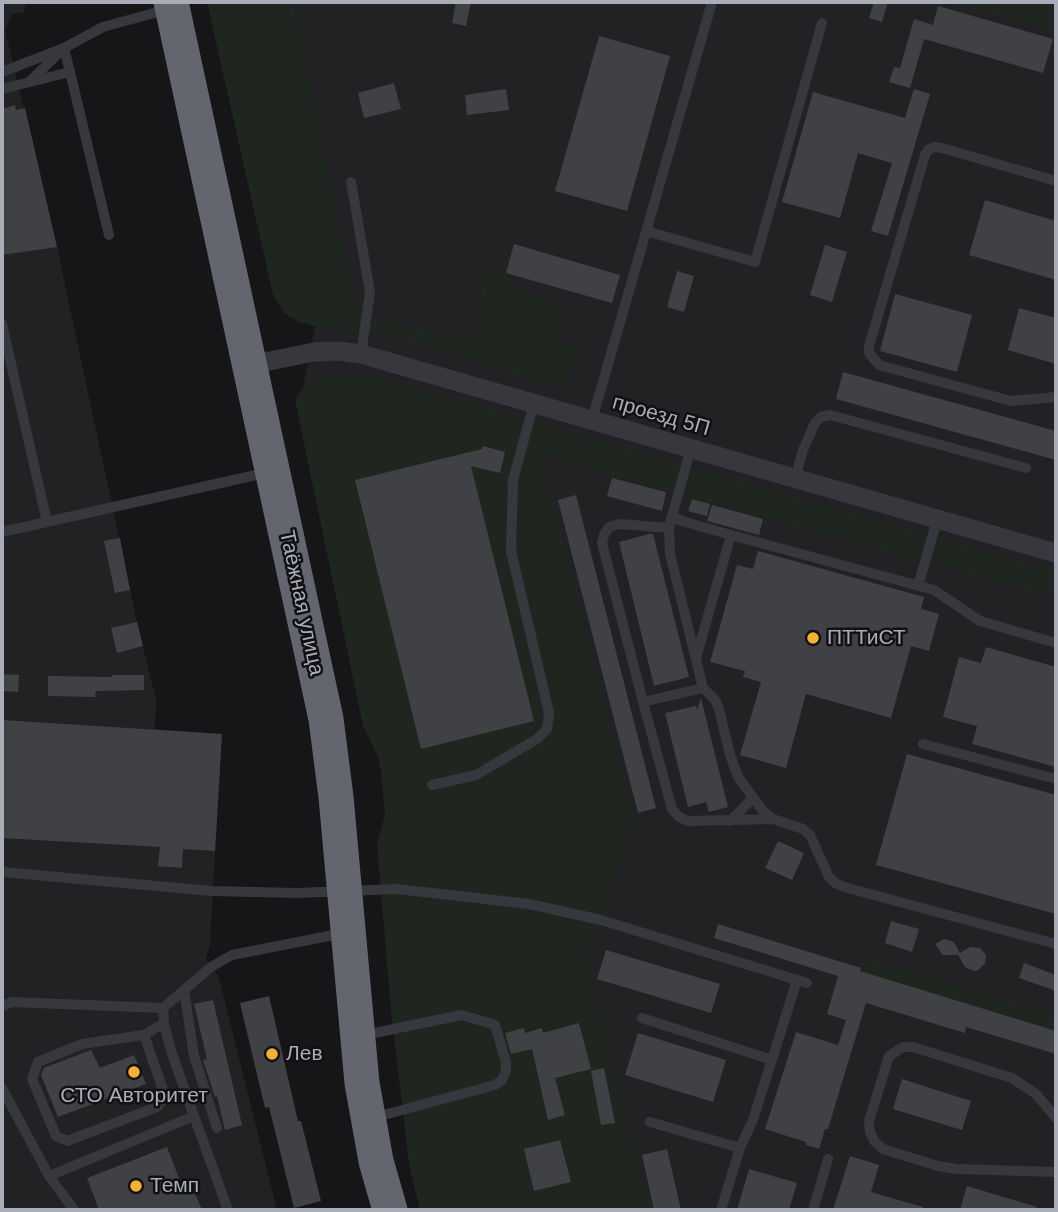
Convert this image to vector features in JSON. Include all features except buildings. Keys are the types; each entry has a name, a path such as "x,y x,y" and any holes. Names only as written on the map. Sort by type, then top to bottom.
{"highway":[{"name":"Таёжная улица","path":"172,5 326,719 335,784 357,1037 376,1161 390,1210"}],"street":[{"name":"проезд 5П","path":"250,365 314,352 360,354 1056,553"}],"lane":[{"path":"592,420 712,2"},
{"path":"2,72 64,48 103,27 172,5"},
{"path":"646,231 755,262 822,23"},
{"path":"64,48 109,235"},
{"path":"28,83 64,48"},
{"path":"2,89 69,72"},
{"path":"1056,181 943,148 934,147 928,150 869,346 869,353 878,365 984,394 1010,401 1056,397"},
{"path":"351,182 370,292 360,354"},
{"path":"2,324 47,522"},
{"path":"432,785 476,775 537,739 547,729 549,713 511,551 513,480 534,403"},
{"path":"795,478 815,423 821,417 830,415 1027,468"},
{"path":"691,448 669,528 670,555 703,688 715,700 719,709 733,765 752,799 773,819"},
{"path":"2,532 273,472"},
{"path":"672,516 731,535 918,586 941,594 980,621 1056,643"},
{"path":"918,586 937,520"},
{"path":"669,528 620,524 610,527 602,543 672,809 679,817 688,821 773,819 803,829 810,835 835,883 1056,944"},
{"path":"696,658 731,535"},
{"path":"643,702 703,688"},
{"path":"923,744 1056,779"},
{"path":"730,821 752,799"},
{"path":"2,873 193,890 345,892 397,889 529,904 601,920 802,981 772,1060 753,1121 740,1148 721,1210"},
{"path":"2,1006 12,1002 163,1008 211,967 232,955 348,933"},
{"path":"184,990 194,1056 217,1128"},
{"path":"163,1008 164,1023 228,1210"},
{"path":"357,1037 462,1015 495,1025 506,1062 502,1080 487,1088 368,1119"},
{"path":"642,1018 772,1060"},
{"path":"144,1035 163,1090 163,1100 157,1107 67,1140 55,1136 32,1079 38,1062 82,1044 144,1035 164,1023"},
{"path":"1056,1118 1035,1094 1012,1078 913,1047 903,1047 889,1056 869,1121 870,1132 883,1149 938,1166 1056,1172"},
{"path":"2,1088 49,1176 74,1210"},
{"path":"49,1176 194,1116"},
{"path":"650,1122 740,1148"},
{"path":"813,1210 828,1159"}],"shaded area":[{"path":"2,2 27,2 24,12 12,14 5,30 57,247 156,700 155,729 222,734 210,945 206,959 219,978 277,1210 2,1210"},
{"path":"207,2 293,2 356,309 374,319 477,342 484,267 506,273 516,291 565,305 556,341 575,347 564,389 393,337 316,327 299,322 284,313 273,295"},
{"path":"255,2 1056,2 1056,1210 493,1210 393,828 301,397 320,301"},
{"path":"953,2 1056,2 1056,32"},
{"path":"342,374 395,382 1056,572 1056,598 541,456 637,833 628,829 596,937 583,940 650,1210 420,1210 409,1164 391,1011 377,844 385,815 380,761 363,726 295,400 301,390 311,382 321,377"},
{"path":"864,958 1056,1014 1056,1031 861,972"}],"place":[{"name":"ПТТиСТ","path":"813,638"},
{"name":"Лев","path":"272,1054"},
{"name":"СТО Авторитет","path":"134,1072"},
{"name":"Темп","path":"136,1186"}]}
